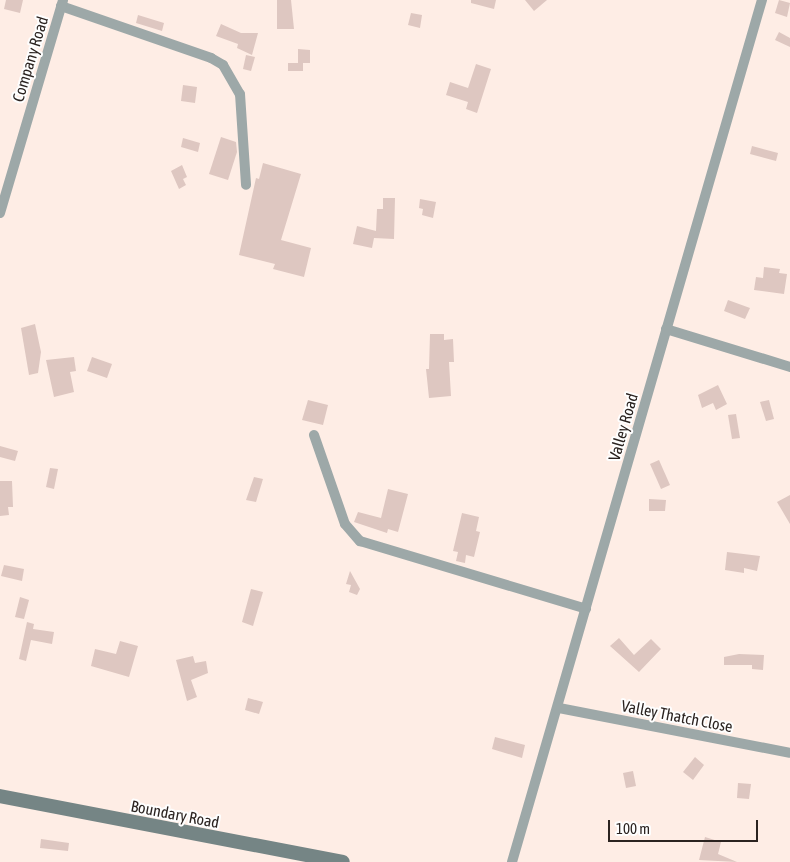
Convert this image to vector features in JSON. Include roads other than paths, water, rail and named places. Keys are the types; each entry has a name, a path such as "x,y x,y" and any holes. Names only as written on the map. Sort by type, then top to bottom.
{"main road":[{"name":"Boundary Road","path":"0,796 343,862"}],"street":[{"name":"Valley Road","path":"512,862 559,708 666,329 762,0"},
{"path":"62,3 211,58 223,65 240,94 246,185"},
{"name":"Company Road","path":"0,213 62,3"},
{"path":"666,329 790,366"},
{"path":"314,434 345,524 360,541 586,609"},
{"name":"Valley Thatch Close","path":"559,708 790,753"}]}
